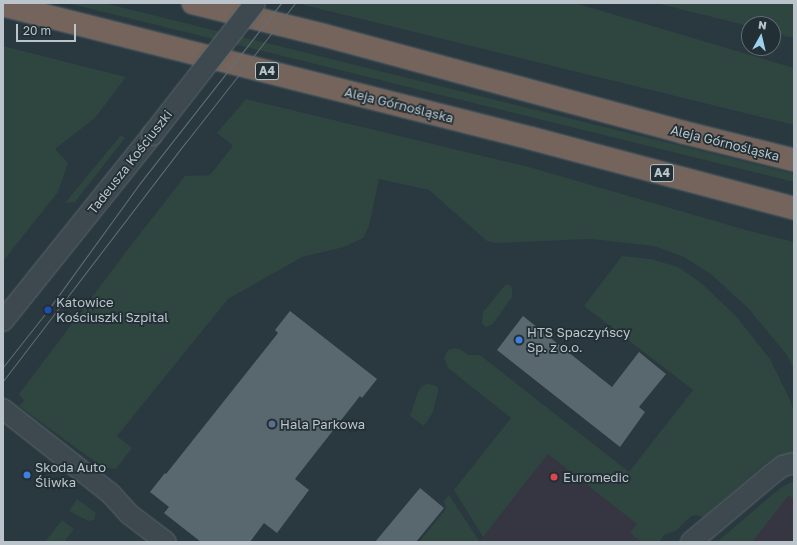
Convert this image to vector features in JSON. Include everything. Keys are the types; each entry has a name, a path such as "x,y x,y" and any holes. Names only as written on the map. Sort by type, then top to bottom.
{"highway":[{"name":"Aleja Górnośląska","path":"193,3 384,51 682,132 794,160"},
{"name":"Aleja Górnośląska","path":"3,5 530,138 794,208"}],"street":[{"name":"Tadeusza Kościuszki","path":"3,321 152,135 255,3"},
{"path":"3,409 111,494 129,514 166,542"},
{"path":"691,542 772,474 783,466 794,463"}],"shaded area":[{"name":"Euromedic","path":"548,454 607,500 661,542 479,542"},
{"path":"794,481 794,542 717,542 780,488"}],"green space":[{"path":"67,3 104,3 287,48 794,174 794,182"},
{"path":"296,3 575,3 741,52 741,56 754,56 794,68 794,125"},
{"path":"656,3 794,3 794,38 781,35 781,16 741,16 741,24"},
{"path":"3,46 126,77 95,118 55,149 68,163 58,192 3,261"},
{"path":"246,99 529,167 746,230 794,242 794,370 787,355 748,308 712,275 684,257 654,246 591,239 495,243 487,241 429,190 379,179 369,226 363,238 344,247 302,257 228,299 117,436 132,448 116,469 102,467 19,406 24,401 19,394 185,176 210,175 233,146 217,133"},
{"path":"121,135 125,138 75,202 65,203"},
{"path":"622,256 651,259 678,267 700,282 736,316 770,359 790,400 794,411 794,453 776,458 766,463 703,517 696,515 691,516 677,530 664,535 659,542 642,542 630,533 637,524 548,454 483,537 454,490 511,418 448,368 444,358 448,350 455,348 462,350 468,355 480,355 629,472 693,390 584,306"},
{"path":"506,284 511,286 512,297 493,324 486,327 482,323 483,312"},
{"path":"428,384 434,385 438,388 438,392 433,412 424,426 410,416 418,392 422,386"},
{"path":"794,481 794,499 789,495 752,542 717,542 780,488"},
{"path":"449,495 479,541 419,542 446,509 444,501"},
{"path":"77,499 96,513 94,520 88,521 69,511"},
{"path":"62,520 74,529 64,542 45,542"}],"building":[{"name":"Hala Parkowa","path":"290,311 377,379 362,398 360,396 295,479 309,490 277,533 264,523 250,542 201,542 164,513 169,507 150,492 278,333 275,330"},
{"path":"523,316 612,387 639,352 666,374 639,407 645,412 620,447 497,350"},
{"path":"420,488 444,508 416,542 375,542"}],"tram line":[{"path":"3,367 48,310 140,183 281,3"},
{"path":"3,381 186,142 295,3"}],"place":[{"name":"Katowice Kościuszki Szpital","path":"48,310"},
{"name":"HTS Spaczyńscy Sp. z o.o.","path":"519,340"},
{"name":"Hala Parkowa","path":"272,424"},
{"name":"Skoda Auto Śliwka","path":"27,475"},
{"name":"Euromedic","path":"554,477"}]}
